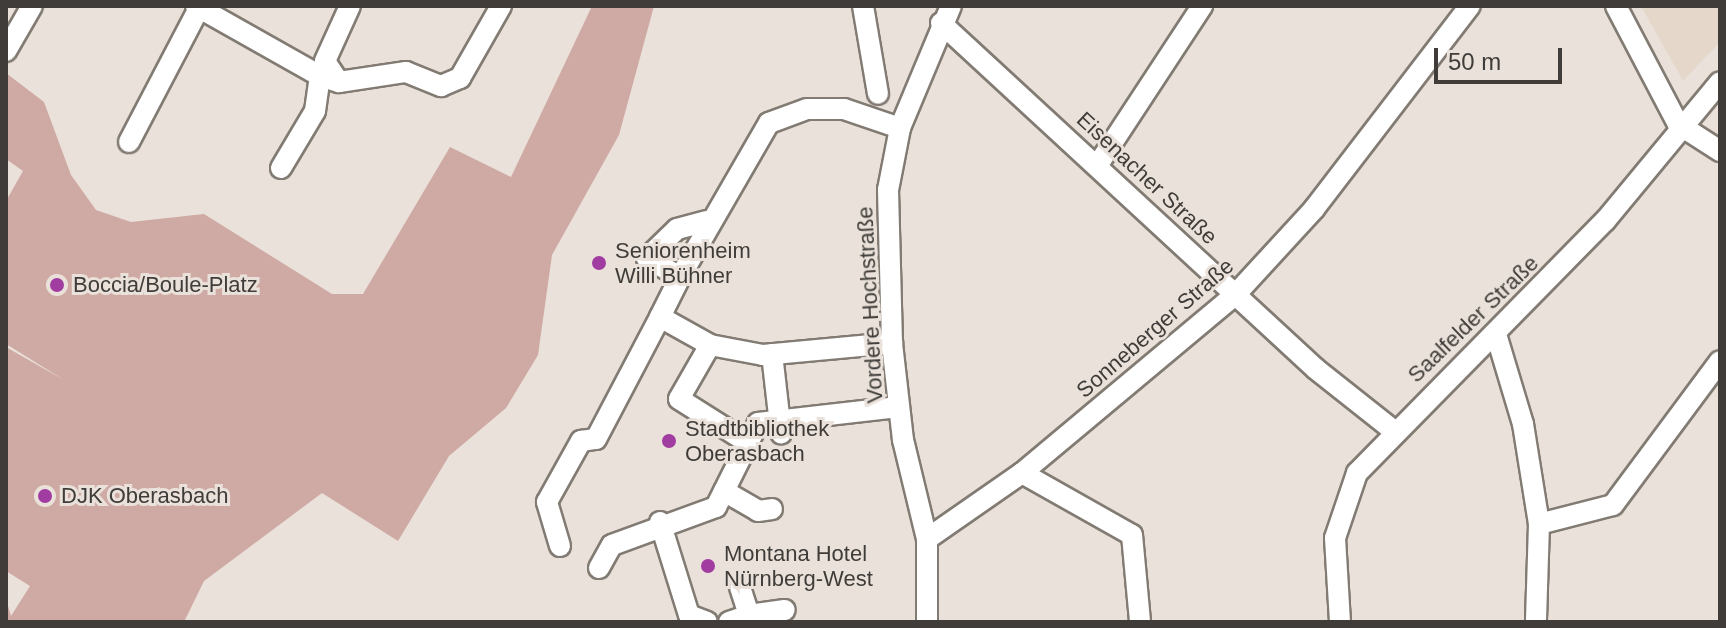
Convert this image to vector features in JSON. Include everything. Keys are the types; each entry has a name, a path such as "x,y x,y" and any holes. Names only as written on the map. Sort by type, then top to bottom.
{"street":[{"path":"6,51 32,6"},
{"path":"281,168 330,79 325,61 350,6"},
{"path":"129,142 198,7 330,79 406,72 441,86 460,78 501,6"},
{"path":"863,6 878,94"},
{"path":"1099,163 1202,6"},
{"name":"Sonneberger Straße","path":"927,539 1022,473 1235,295 1314,209 1470,6"},
{"path":"1616,6 1678,124 1720,151"},
{"name":"Eisenacher Straße","path":"946,15 1235,295 1393,430"},
{"name":"Vordere Hochstraße","path":"927,622 927,539 898,407 892,343 888,190 900,128 946,15"},
{"name":"Saalfelder Straße","path":"1340,622 1340,515 1357,473 1393,430 1496,334 1605,221 1678,124 1720,82"},
{"path":"560,546 547,502 581,441 596,439 707,221 769,123 807,109 844,109 900,128"},
{"path":"680,277 647,258 677,229 707,221"},
{"path":"660,317 710,345 772,354 892,343"},
{"path":"1496,334 1523,424 1539,524 1536,622"},
{"path":"710,345 679,399 747,442"},
{"path":"772,354 780,427"},
{"path":"1539,524 1613,505 1720,361"},
{"path":"599,568 612,545 660,522 716,507 758,423 780,427 898,407"},
{"path":"1022,473 1132,535 1140,622"},
{"path":"724,491 758,511 772,509"},
{"path":"660,522 689,615 707,622"},
{"path":"740,587 739,618 785,610"}],"shaded area":[{"path":"592,6 654,6 619,135 552,255 538,355 506,408 449,456 398,541 322,493 204,581 184,622 6,622 6,599 11,616 30,586 6,571 6,347 64,380 6,344 6,201 23,171 6,159 6,73 44,102 71,175 96,210 131,222 204,214 332,294 363,294 450,147 511,177"},
{"path":"1641,6 1720,6 1720,42 1683,81"}],"place":[{"name":"Seniorenheim Willi Bühner","path":"599,263"},
{"name":"Boccia/Boule-Platz","path":"57,285"},
{"name":"Stadtbibliothek Oberasbach","path":"669,441"},
{"name":"DJK Oberasbach","path":"45,496"},
{"name":"Montana Hotel Nürnberg-West","path":"708,566"}]}
